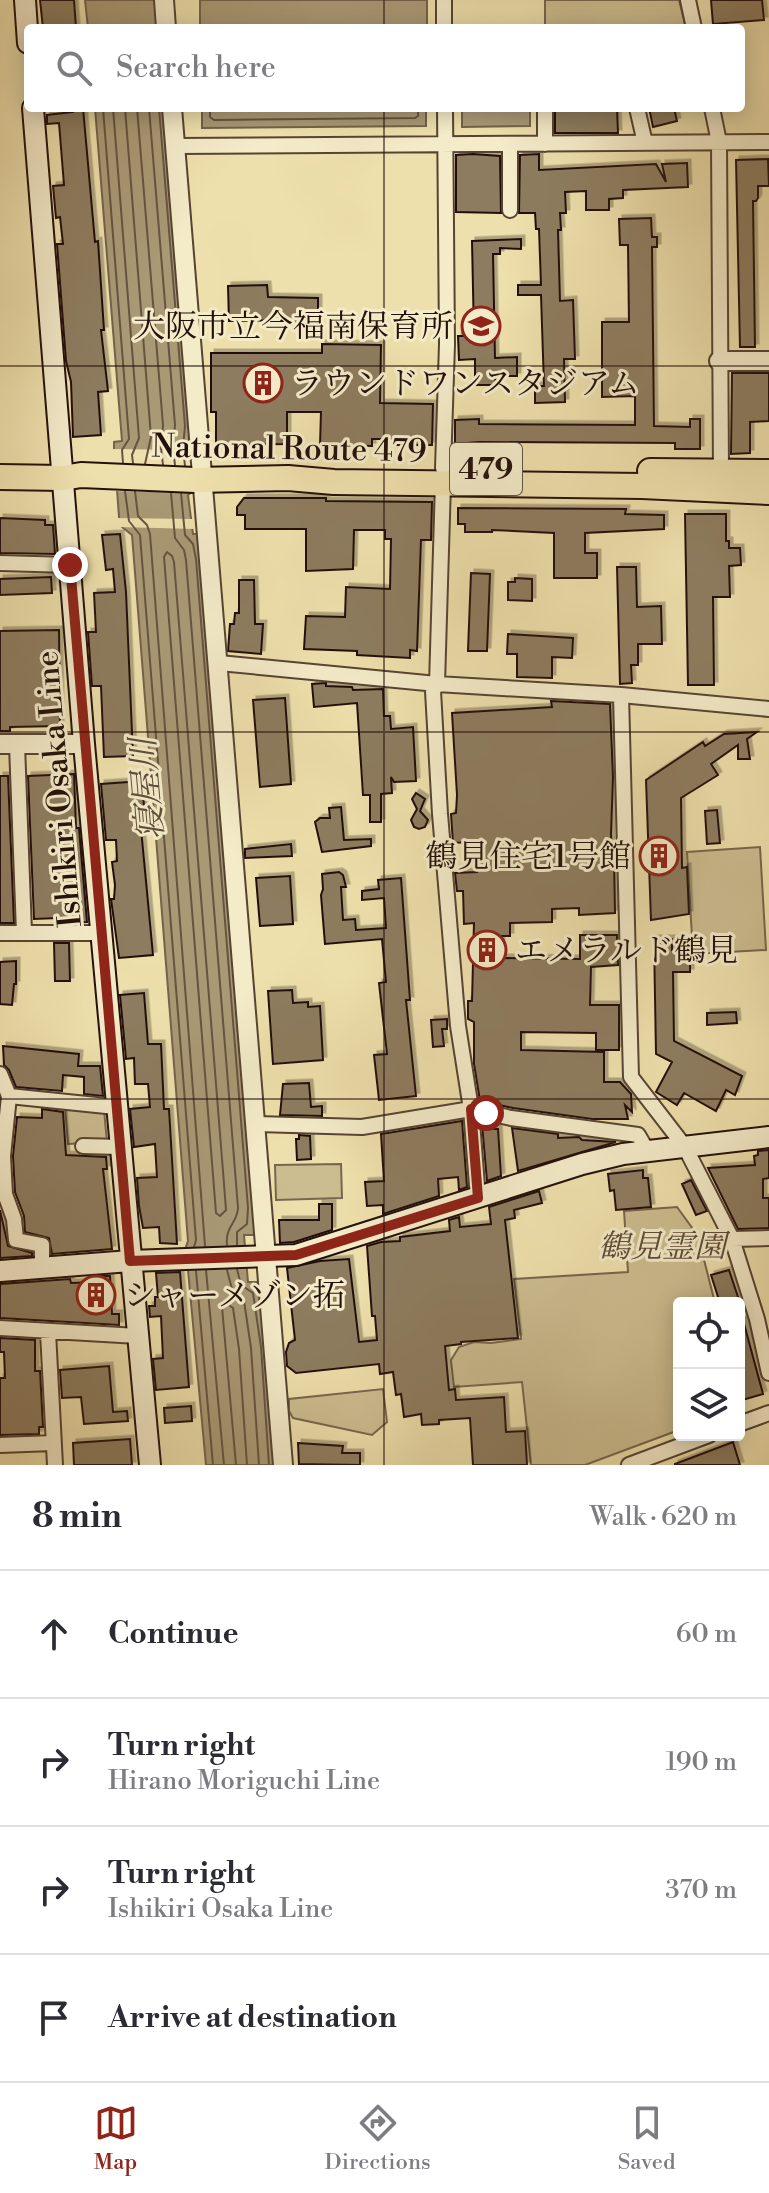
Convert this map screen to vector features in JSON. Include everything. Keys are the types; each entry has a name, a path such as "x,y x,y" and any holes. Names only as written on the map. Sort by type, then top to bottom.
{"highway":[{"name":"National Route 479","path":"0,463 62,470"},
{"name":"National Route 479","path":"0,477 107,469 334,482 443,475 769,472"},
{"name":"National Route 479","path":"443,475 769,492"}],"main road":[{"path":"25,0 27,24"},
{"name":"Ishikiri Osaka Line","path":"33,112 100,933 150,1465"},
{"path":"0,1271 130,1261 296,1255 582,1164 623,1154 769,1137"}],"street":[{"path":"164,0 166,24"},
{"path":"444,0 444,24"},
{"path":"688,0 693,24"},
{"path":"172,112 199,472 219,663 257,1124 261,1257 283,1465"},
{"path":"445,112 447,344 437,684 433,691 440,814 461,1054 471,1109 478,1198"},
{"path":"545,112 545,144"},
{"path":"638,112 645,143"},
{"path":"713,112 719,142 721,471"},
{"path":"176,146 769,142"},
{"path":"510,144 510,210"},
{"path":"719,361 769,361"},
{"path":"0,563 70,565"},
{"path":"219,663 437,684 621,695 769,709"},
{"path":"621,695 631,1077 685,1147 732,1239 757,1319 769,1373"},
{"path":"24,932 9,744 84,744"},
{"path":"0,933 100,933"},
{"path":"0,1074 9,1096 3,1156 5,1194 14,1219 16,1240 42,1245 42,1268"},
{"path":"9,1096 116,1107"},
{"path":"257,1124 362,1127 471,1109 511,1118 638,1135 648,1152"},
{"path":"83,1146 119,1147"},
{"path":"732,1239 769,1238"},
{"path":"0,1328 138,1336"},
{"path":"48,1332 55,1465"},
{"path":"745,1422 769,1413"},
{"path":"629,1465 693,1441"},
{"path":"0,1445 53,1443"}],"green space":[{"path":"545,0 679,0 685,24 545,24"},
{"path":"760,847 766,950 693,954 687,852"},
{"path":"65,1108 104,1110 107,1142 68,1144"},
{"path":"341,1164 342,1198 276,1200 275,1165"},
{"name":"鶴見霊園","path":"677,1207 698,1236 713,1297 673,1297 673,1432 585,1465 531,1465 522,1382 454,1387 451,1360 459,1347 474,1342 521,1339 514,1279 628,1272 624,1211"},
{"path":"383,1389 387,1422 372,1435 293,1418 289,1411 289,1399"}],"water":[{"path":"85,0 157,0 159,24 88,24"},
{"path":"200,0 427,0 427,24 200,24"},
{"path":"95,112 166,112 193,426 190,448 192,492 188,495 193,534 199,534 255,1235 244,1235 248,1282 259,1282 277,1465 206,1465 188,1270 184,1260 188,1241 132,535 122,527 119,517 114,442 122,441"},
{"path":"202,112 426,112 426,126 202,128"},
{"path":"462,112 530,112 530,126 462,127"}],"pier":[{"path":"110,449 193,450 196,493 113,491"},
{"path":"115,518 195,519 195,529 118,527"}],"building":[{"path":"40,0 74,0 76,24 43,24"},
{"path":"711,0 762,0 764,20 713,24"},
{"path":"83,112 95,242 98,241 104,330 101,330 108,391 98,392 101,435 73,437 71,382 66,361 57,244 63,244 60,217 56,218 53,186 64,185 59,123 47,124 47,115"},
{"path":"555,112 617,112 618,133 555,133"},
{"path":"650,112 675,112 677,121 653,127"},
{"path":"539,154 539,170 656,164 666,182 662,164 687,163 688,187 623,190 623,198 609,199 609,210 586,210 586,191 565,192 566,213 560,213 561,230 558,230 560,301 573,300 575,359 564,359 565,402 535,403 535,386 544,386 541,295 518,295 518,285 541,285 539,229 536,229 535,213 519,213 520,155"},
{"path":"456,155 500,156 501,213 456,212"},
{"path":"768,159 769,186 758,186 758,198 753,201 755,347 740,347 736,160"},
{"path":"651,218 652,237 657,237 657,247 652,247 654,426 690,427 690,419 700,419 700,449 675,449 675,443 455,444 455,420 479,419 479,424 635,425 635,396 602,397 602,322 629,322 628,245 620,245 619,219"},
{"path":"521,239 521,249 500,248 500,254 493,254 495,358 517,357 517,376 495,376 496,385 475,385 475,359 459,360 458,336 474,336 472,241"},
{"path":"267,285 268,297 318,298 318,310 305,311 305,325 286,325 286,320 229,321 228,286"},
{"path":"322,344 381,345 380,403 433,404 432,445 396,445 396,439 372,439 372,446 320,445 321,412 287,412 287,444 216,445 216,412 211,412 211,353 322,353"},
{"path":"732,373 769,373 769,421 750,422 750,453 731,454"},
{"path":"244,498 432,502 431,540 421,540 417,651 410,650 410,658 357,655 357,651 304,649 306,616 345,617 346,587 390,589 391,539 385,539 385,530 354,530 353,569 306,571 306,529 245,529 245,515 237,515 237,507"},
{"path":"458,508 626,509 625,514 664,515 664,529 585,533 585,553 597,553 597,578 554,578 554,533 465,532 465,524 458,524"},
{"path":"685,514 726,514 726,541 729,541 729,548 740,548 741,565 729,566 730,597 713,597 714,685 688,685"},
{"path":"0,518 45,520 45,525 53,525 55,554 0,553"},
{"path":"120,534 126,592 133,756 104,757 101,686 92,686 88,632 96,632 94,593 115,592 113,569 106,570 102,535"},
{"path":"617,567 636,567 637,607 661,606 662,644 638,644 638,665 631,665 632,683 620,684"},
{"path":"471,573 490,574 487,651 468,651"},
{"path":"51,577 52,593 0,595 0,579"},
{"path":"515,578 532,579 532,601 508,600 508,582 515,582"},
{"path":"239,580 254,580 255,624 263,624 261,654 228,651 230,624 234,624 235,613 239,613"},
{"path":"59,630 60,726 10,727 10,731 0,731 0,631"},
{"path":"508,634 573,638 572,658 552,657 552,678 517,677 517,654 507,654"},
{"path":"326,683 326,686 352,687 353,690 383,689 384,716 390,716 391,729 413,727 416,781 394,782 391,777 392,793 381,794 381,822 370,822 370,795 363,795 357,703 314,707 312,684"},
{"path":"285,698 291,784 260,787 253,700"},
{"path":"551,701 610,704 615,913 579,915 579,908 552,909 552,922 510,923 510,936 501,936 500,958 580,959 580,935 617,935 618,965 591,967 590,1005 619,1005 619,1050 596,1050 596,1033 521,1032 521,1050 604,1052 604,1082 620,1082 631,1094 632,1112 625,1105 628,1119 592,1119 480,1101 474,1064 474,1022 468,1019 468,1001 472,1001 474,923 464,924 463,891 457,891 455,873 477,872 476,845 470,845 470,842 453,843 451,814 456,813 457,795 452,713 552,707"},
{"path":"757,732 747,739 750,759 738,759 738,745 711,764 718,775 681,798 682,868 687,867 689,914 651,920 646,780 703,742 705,746 724,734"},
{"path":"74,774 76,828 79,828 87,922 58,923 58,918 34,919 28,776"},
{"path":"0,776 8,776 14,923 0,923"},
{"path":"142,781 145,818 140,818 153,955 119,958 111,899 114,899 112,862 117,861 116,840 106,840 101,784"},
{"path":"416,793 425,799 420,811 428,820 425,827 419,829 414,827 411,820 417,809 412,799"},
{"path":"341,807 344,840 371,839 371,846 322,852 315,822 320,818 330,818 329,808"},
{"path":"717,810 720,843 707,844 705,811"},
{"path":"291,844 292,856 245,858 245,849"},
{"path":"339,872 346,887 341,887 343,920 355,919 356,930 386,928 384,898 362,900 362,891 379,889 378,880 401,878 410,1000 406,1000 416,1096 379,1100 374,1055 387,1054 379,983 386,982 382,939 325,944 322,874"},
{"path":"290,876 293,924 260,926 256,878"},
{"path":"654,939 672,939 672,950 690,949 690,972 673,972 674,1041 742,1076 735,1095 726,1090 716,1111 684,1093 677,1105 656,1092 672,1062 656,1054"},
{"path":"54,943 69,943 70,981 55,981"},
{"path":"16,961 12,1005 0,1004 0,962"},
{"path":"292,990 293,1003 308,1002 308,1007 320,1006 323,1060 273,1064 268,991"},
{"path":"144,993 148,1044 161,1044 164,1109 169,1109 177,1244 160,1243 159,1227 143,1228 139,1206 137,1178 157,1177 155,1144 134,1147 130,1109 150,1107 148,1084 135,1084 134,1058 126,1059 120,995"},
{"path":"736,1012 737,1023 707,1025 707,1013"},
{"path":"447,1019 447,1029 442,1029 444,1046 433,1047 431,1020"},
{"path":"3,1046 79,1054 78,1066 100,1066 103,1096 84,1094 84,1077 63,1075 62,1091 16,1087 4,1065"},
{"path":"309,1083 311,1107 322,1106 322,1116 280,1115 283,1084"},
{"path":"42,1109 63,1112 66,1155 106,1157 107,1169 103,1169 112,1249 52,1254 49,1238 25,1232 24,1216 15,1192 13,1156 17,1117 42,1118"},
{"path":"462,1121 467,1187 459,1190 458,1177 438,1179 439,1196 383,1214 383,1205 367,1206 365,1182 384,1181 381,1134"},
{"path":"482,1124 491,1124 492,1129 498,1129 501,1176 487,1181"},
{"path":"512,1128 558,1134 558,1138 579,1137 582,1140 616,1142 518,1171"},
{"path":"299,1135 310,1136 311,1159 297,1160 296,1139"},
{"path":"769,1150 769,1178 763,1179 763,1198 769,1198 769,1228 738,1229 708,1168 755,1165 754,1156 758,1155 758,1151"},
{"path":"643,1170 643,1178 648,1178 651,1207 616,1210 608,1174"},
{"path":"691,1180 707,1211 696,1215 682,1184"},
{"path":"539,1191 542,1203 514,1210 515,1218 505,1220 518,1338 445,1346 449,1390 455,1389 456,1400 504,1397 506,1432 525,1431 527,1465 473,1465 470,1418 439,1420 439,1424 422,1425 421,1414 404,1417 401,1394 396,1395 393,1372 380,1374 379,1364 296,1373 287,1366 286,1352 289,1343 295,1340 287,1268 349,1259 359,1342 377,1340 375,1316 372,1316 367,1246 400,1241 400,1237 450,1231 449,1220 459,1217 460,1227 491,1224 489,1207"},
{"path":"319,1204 332,1204 332,1230 294,1242 280,1243 279,1220 319,1220"},
{"path":"0,1210 8,1246 32,1253 32,1256 0,1258"},
{"path":"729,1270 738,1297 718,1297 711,1275"},
{"path":"180,1272 189,1387 156,1390 153,1359 163,1358 161,1316 150,1317 149,1306 155,1306 155,1297 158,1297 156,1273"},
{"path":"98,1276 110,1276 112,1314 119,1314 119,1325 0,1318 0,1284 70,1279 71,1283 98,1282"},
{"path":"745,1327 763,1394 745,1399"},
{"path":"0,1338 35,1340 35,1371 40,1371 43,1427 39,1427 39,1434 0,1435 0,1378 5,1378"},
{"path":"109,1366 113,1412 127,1411 128,1421 84,1424 81,1397 62,1398 60,1370"},
{"path":"191,1406 192,1421 165,1423 164,1408"},
{"path":"130,1439 132,1465 74,1465 73,1443"},
{"path":"733,1442 740,1465 675,1465 675,1464"},
{"path":"298,1443 343,1446 342,1453 360,1453 360,1465 299,1464"}],"place":[{"name":"大阪市立今福南保育所","path":"481,326"},
{"name":"ラウンドワンスタジアム","path":"263,383"},
{"name":"鶴見住宅1号館","path":"659,856"},
{"name":"エメラルド鶴見","path":"487,950"},
{"name":"シャーメゾン拓","path":"96,1295"}],"route":[{"path":"70,565 130,1261 296,1255 478,1198 471,1109 486,1113"}],"water label":[{"name":"寝屋川","path":"146,789"}]}
